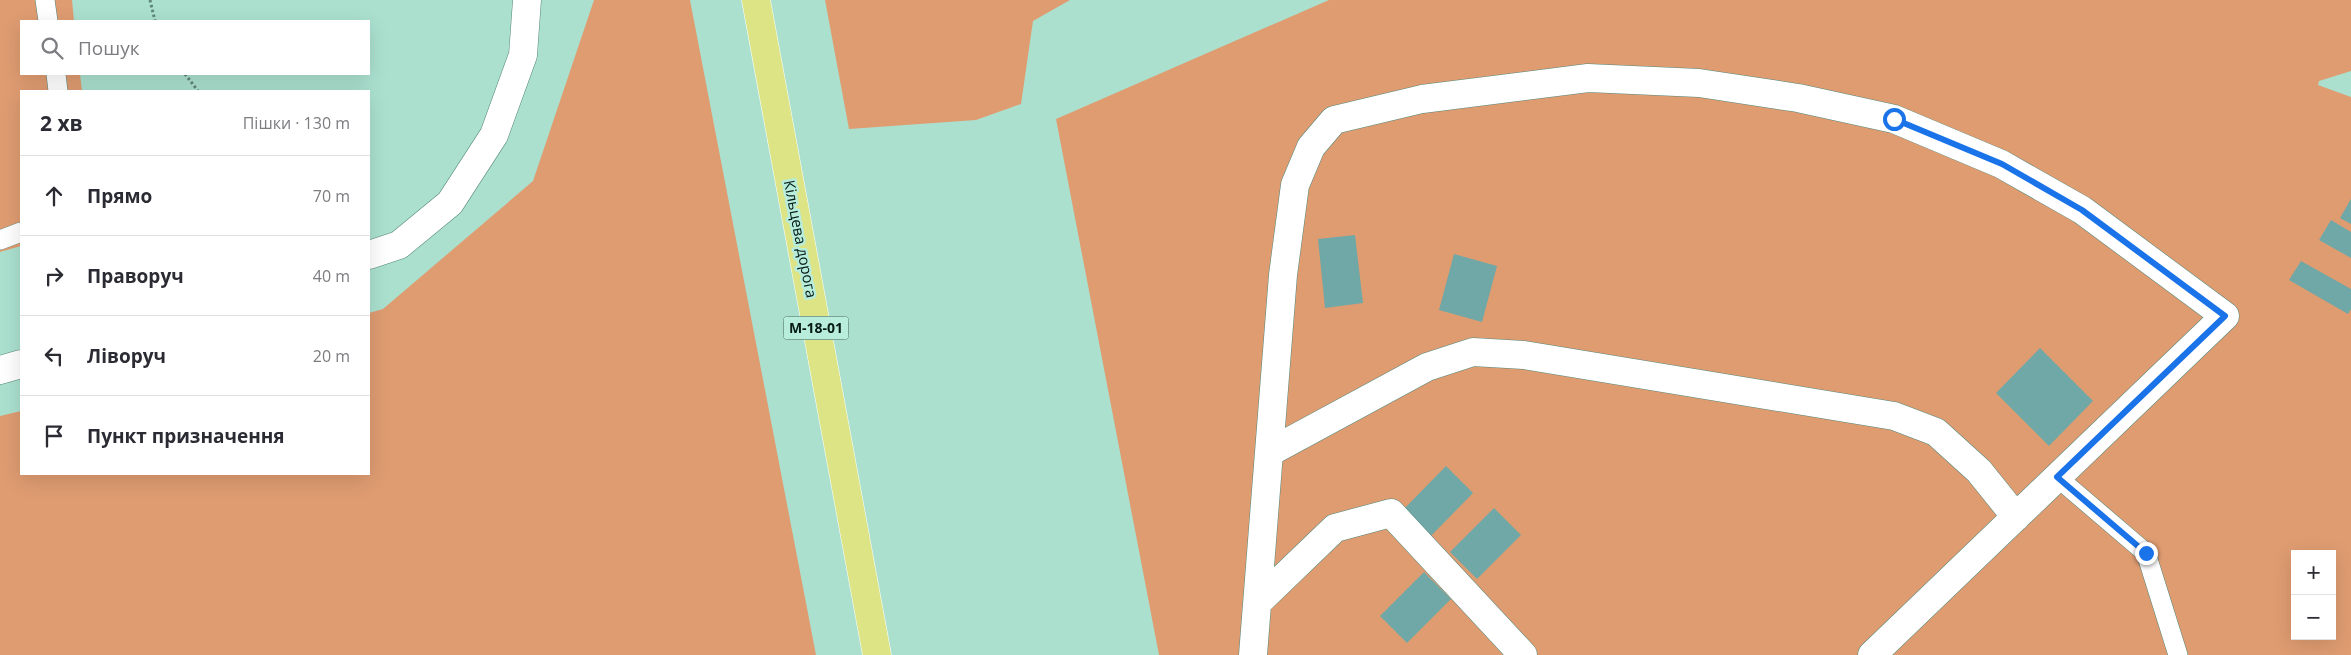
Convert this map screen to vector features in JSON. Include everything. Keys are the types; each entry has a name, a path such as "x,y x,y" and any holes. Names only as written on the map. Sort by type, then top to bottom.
{"highway":[{"name":"Кільцева дорога","path":"756,0 877,655"}],"street":[{"path":"370,255 399,245 450,203 494,134 523,55 527,0"},
{"path":"1253,655 1285,257 1295,185 1310,147 1334,120 1422,99 1588,78 1699,83 1798,98 1894,119 2002,164 2082,210 2225,316 1872,655"},
{"path":"1270,452 1427,367 1473,352 1524,355 1894,416 1936,432 1979,471 2016,517"},
{"path":"0,370 20,364"},
{"path":"1258,602 1335,528 1392,513 1523,655"}],"lane":[{"path":"45,0 48,20"},
{"path":"56,75 58,90"},
{"path":"0,240 20,232"},
{"path":"2057,477 2146,553 2178,655"}],"path":[{"path":"150,0 154,20"},
{"path":"186,75 197,90"}],"shaded area":[{"path":"0,0 72,0 74,20 20,20 20,75 80,75 82,90 20,90 20,246 0,252"},
{"path":"594,0 690,0 816,655 0,655 0,416 20,411 20,475 370,475 370,313 383,309 533,181"},
{"path":"825,0 1070,0 1033,21 1021,104 976,120 849,129"},
{"path":"1329,0 2351,0 2351,71 2319,81 2318,85 2351,97 2351,655 1159,655 1056,119"}],"building":[{"path":"2351,199 2351,224 2340,218"},
{"path":"2331,220 2351,232 2351,258 2319,240"},
{"path":"1355,235 1363,303 1325,308 1318,239"},
{"path":"1454,254 1497,266 1482,322 1439,310"},
{"path":"2301,261 2351,289 2351,309 2348,314 2289,280"},
{"path":"2040,348 2093,401 2049,446 1996,393"},
{"path":"1446,466 1473,493 1429,538 1402,511"},
{"path":"1494,508 1521,535 1477,579 1450,552"},
{"path":"1424,572 1451,599 1407,643 1380,616"}],"route":[{"path":"1894,119 2002,164 2082,210 2144,254 2225,316 2057,477 2146,553"}]}
